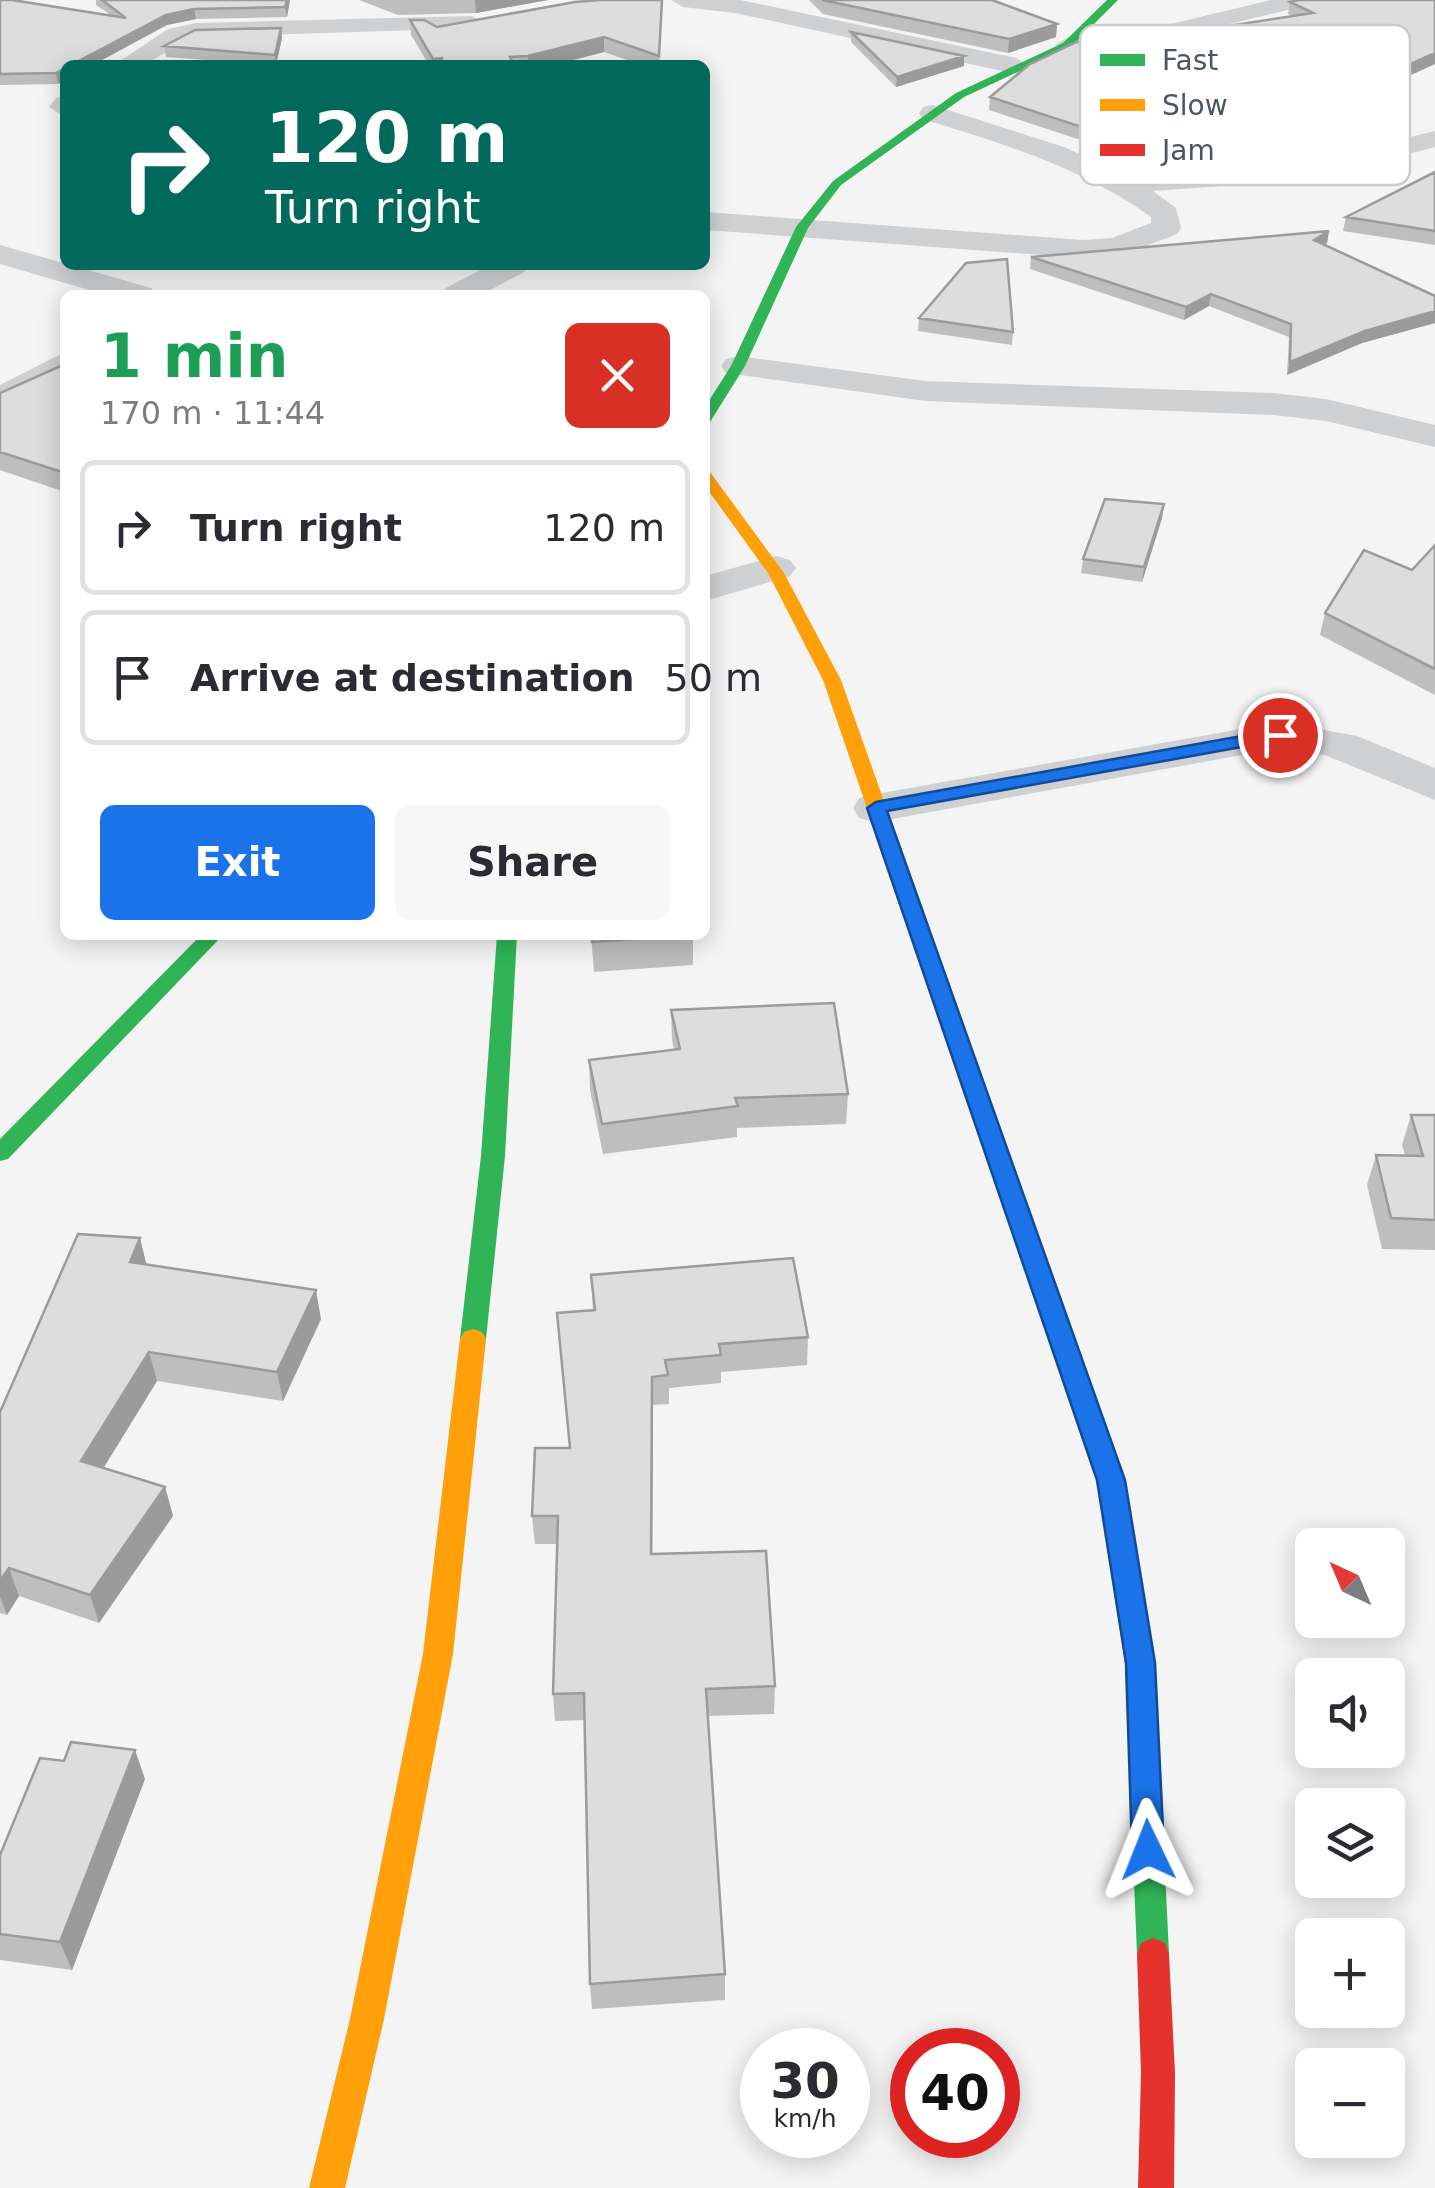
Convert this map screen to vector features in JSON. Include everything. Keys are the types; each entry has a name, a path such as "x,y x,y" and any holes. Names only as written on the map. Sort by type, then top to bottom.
{"street":[{"path":"346,0 336,12 337,18 362,40"},
{"path":"683,0 771,7 1016,66"},
{"path":"1087,25 1113,0"},
{"path":"1196,25 1301,0"},
{"path":"135,60 177,34 196,30 362,40 481,22"},
{"path":"1067,45 1080,32"},
{"path":"710,411 738,366 802,226 837,183 932,113 1016,66 1080,43"},
{"path":"932,113 1080,163"},
{"path":"1410,145 1435,139"},
{"path":"710,221 1083,250 1117,247 1166,228 1166,214 1121,185"},
{"path":"710,194 736,206 759,224"},
{"path":"0,254 54,261"},
{"path":"77,270 127,290"},
{"path":"466,290 504,270"},
{"path":"0,399 60,365"},
{"path":"738,366 924,391 1273,404 1326,410 1435,436"},
{"path":"1326,410 1417,397"},
{"path":"710,482 776,568 801,610 832,680 1111,1480 1140,1663 1158,2073 1156,2188"},
{"path":"710,588 776,568"},
{"path":"876,808 1280,735 1311,736 1352,746 1435,786"},
{"path":"0,1153 208,940"},
{"path":"328,2188 367,2019 438,1654 493,1156 507,940"}],"building":[{"path":"0,0 126,18 102,0 287,0 285,7 194,9 166,15 80,60 60,60 60,71 56,73 0,74"},
{"path":"662,0 659,56 604,37 510,57 512,60 440,60 443,58 433,59 410,20 424,20 437,27 575,2"},
{"path":"822,0 992,0 1057,24 1009,39"},
{"path":"1435,0 1435,53 1410,64 1410,25 1234,25 1313,13 1290,2"},
{"path":"281,28 275,55 164,46 195,30"},
{"path":"851,32 964,56 897,77"},
{"path":"1080,42 1080,126 990,97 1030,64"},
{"path":"1435,172 1435,231 1346,217 1410,185"},
{"path":"1329,231 1314,240 1435,296 1435,311 1365,331 1290,362 1291,324 1211,294 1186,307 1031,257"},
{"path":"1007,259 1013,332 919,318 966,263"},
{"path":"60,366 60,471 0,452 0,393"},
{"path":"1105,499 1164,504 1144,567 1083,559"},
{"path":"1435,545 1435,669 1325,613 1364,550 1412,570"},
{"path":"834,1003 848,1094 735,1098 738,1106 602,1124 589,1060 680,1049 671,1010"},
{"path":"1411,1115 1435,1115 1435,1220 1391,1218 1376,1155 1423,1156"},
{"path":"78,1234 140,1238 130,1262 316,1290 277,1372 149,1352 81,1461 165,1487 90,1595 9,1568 0,1581 0,1412"},
{"path":"793,1258 808,1337 719,1344 721,1355 665,1360 668,1375 652,1377 651,1554 766,1551 775,1686 706,1689 725,1974 590,1984 584,1693 553,1694 558,1516 532,1516 535,1448 570,1448 557,1313 595,1310 591,1275"},
{"path":"71,1742 135,1750 60,1942 0,1934 0,1855 40,1758 64,1761"}],"traffic: fast":[{"path":"1087,25 1113,0"},
{"path":"710,411 738,366 802,227 837,183 960,95 1067,45 1080,32"},
{"path":"0,1153 208,940"},
{"path":"473,1339 493,1156 507,940"},
{"path":"1010,1190 1111,1480 1140,1663 1153,1954"}],"traffic: slow":[{"path":"710,482 776,573 832,680 1010,1190"},
{"path":"327,2188 367,2019 438,1654 473,1339"}],"traffic: jam":[{"path":"1153,1954 1158,2073 1156,2188"}],"route":[{"path":"1148,1850 1140,1663 1111,1480 876,808 1280,735"}]}
